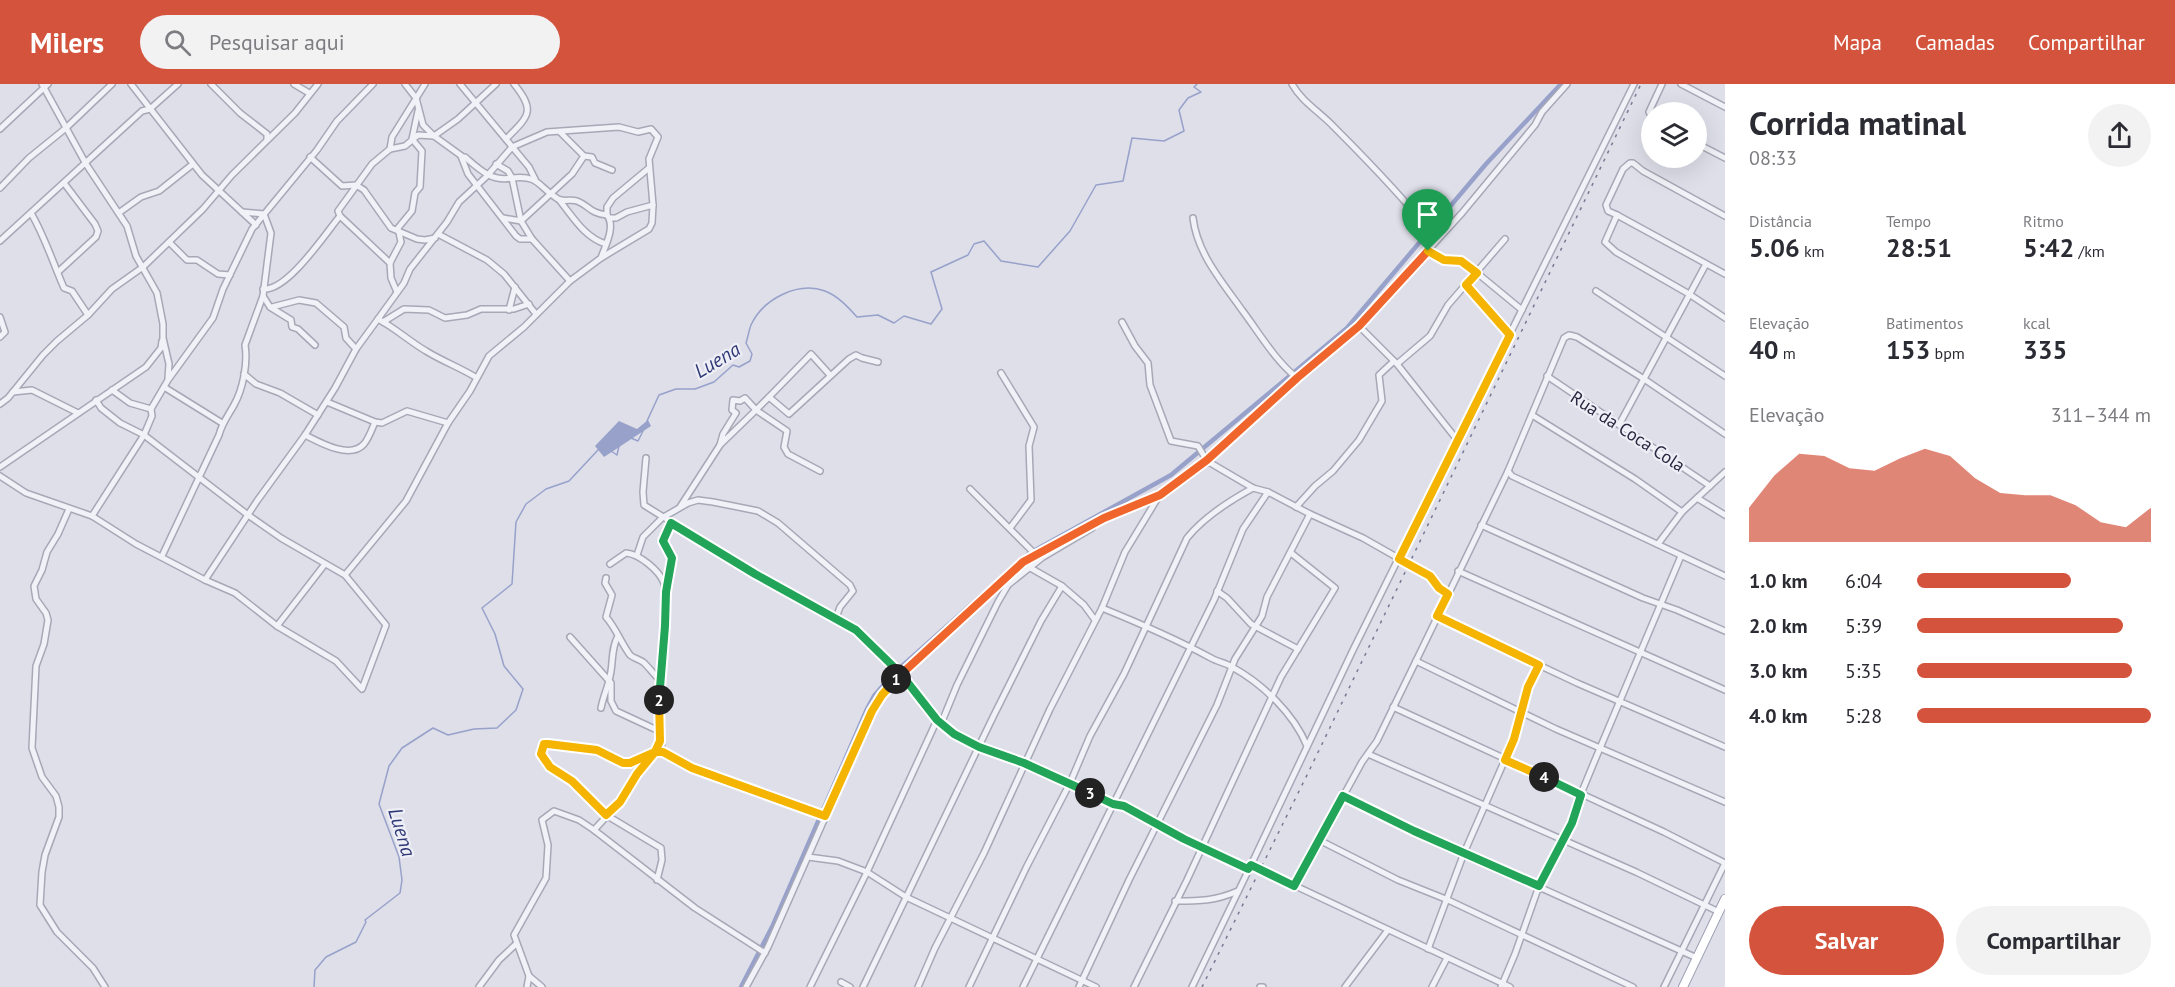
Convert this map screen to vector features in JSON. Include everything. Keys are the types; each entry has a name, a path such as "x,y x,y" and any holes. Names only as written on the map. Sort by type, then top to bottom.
{"main road":[{"path":"1683,987 1725,899"}],"street":[{"path":"0,188 29,158 66,128 112,84"},
{"path":"131,84 194,164 218,191 256,225"},
{"path":"0,241 142,111 150,109 178,84"},
{"path":"212,84 240,114 267,134 267,139"},
{"path":"294,84 309,93"},
{"path":"0,404 52,347 88,315 112,289 143,267 169,242 267,139 295,113 318,84"},
{"path":"92,516 144,435 152,416 151,409 168,380 213,318 230,275 256,225 338,120 373,84"},
{"path":"405,84 416,98 422,123 434,136 465,157 487,176 505,179 527,177 535,180 560,201 582,230 606,244"},
{"path":"390,149 392,137 424,84"},
{"path":"460,84 529,167 535,180"},
{"path":"390,263 340,216 339,209 374,161 390,149 405,146 418,135 434,136 458,119 496,84"},
{"path":"506,139 527,114 526,100 513,84"},
{"path":"1292,84 1301,97 1332,124 1370,164 1437,240"},
{"path":"746,987 765,953 872,711 882,695 901,674 1023,562 1104,518 1160,495 1207,460 1297,378 1359,326 1487,183 1535,125 1542,112 1567,84"},
{"path":"1191,987 1278,811 1307,746 1634,84"},
{"path":"1654,102 1662,84"},
{"path":"1681,84 1725,107"},
{"path":"0,129 45,85 86,164 120,212 131,235 136,256 158,294 163,324 161,348 151,363 0,467"},
{"path":"397,292 392,283 390,263 400,244 401,238 398,230 412,211 414,195 420,185 422,152 412,139 418,111"},
{"path":"205,580 327,402 357,349 380,320 414,263 459,202 487,176 512,147 542,133 619,128 638,132 651,129 658,137 649,159 653,205 652,224 649,229 601,258 570,281 489,356 448,423 406,501 345,575"},
{"path":"560,132 584,156 592,157 596,163 612,170"},
{"path":"1707,149 1725,158"},
{"path":"461,156 467,172 476,185 518,238 532,239"},
{"path":"521,221 572,174 584,156"},
{"path":"310,157 342,186 356,185 368,195 389,226 421,240 436,236 487,260 515,287 536,314"},
{"path":"1725,216 1645,172 1633,163 1627,164 1623,169 1606,205 1608,211 1725,274"},
{"path":"120,212 141,197 159,191 194,164"},
{"path":"496,164 508,171 512,178 521,221 532,239 570,281"},
{"path":"601,258 610,227 608,207 613,198 649,168"},
{"path":"58,272 96,237 98,231 64,183"},
{"path":"560,201 575,200 594,213 616,218 627,212 653,205"},
{"path":"242,212 264,214"},
{"path":"31,213 49,248 50,258 64,288 72,291 88,315"},
{"path":"162,556 219,435 222,423 234,405 244,374 245,345 248,330 259,309 263,293 271,233 264,214"},
{"path":"1617,215 1605,241 1606,244 1725,318"},
{"path":"263,293 274,288 305,262 317,243 340,216"},
{"path":"503,218 521,221"},
{"path":"1193,218 1196,237 1212,269 1265,344 1285,368 1297,378"},
{"path":"1296,507 1315,486 1333,471 1359,440 1382,400 1379,375 1430,336 1448,305 1505,239"},
{"path":"169,242 187,260 197,260 218,274 230,275"},
{"path":"1428,251 1444,260 1461,261 1522,310"},
{"path":"1619,425 1706,264"},
{"path":"1466,285 1510,335"},
{"path":"509,310 515,287"},
{"path":"1596,291 1725,376"},
{"path":"263,293 271,307 291,320 292,327 298,329 315,345"},
{"path":"259,309 296,301 316,303 344,327 346,338 357,349"},
{"path":"380,320 404,309 429,310 443,318 464,315 481,309 509,310 529,304"},
{"path":"0,317 5,332 0,337"},
{"path":"380,320 428,353 477,378"},
{"path":"1122,322 1135,346 1149,363 1150,385 1169,439 1173,442 1198,446 1207,460 1253,488 1268,492 1363,538 1430,576 1439,588 1448,594"},
{"path":"1359,326 1395,363 1458,441"},
{"path":"1294,886 1368,754 1416,661 1508,471 1564,338 1569,335 1577,337 1725,434"},
{"path":"163,338 169,364 168,380"},
{"path":"678,510 720,445 811,354 830,375"},
{"path":"769,397 789,414 849,358 856,355 878,362"},
{"path":"1001,373 1034,427 1029,446 1031,500 1010,528"},
{"path":"244,374 256,384 280,393 318,415"},
{"path":"27,375 32,390"},
{"name":"Rua da Coca Cola","path":"1547,376 1710,486"},
{"path":"164,387 222,423"},
{"path":"13,392 32,390 78,413"},
{"path":"112,390 130,403 151,409"},
{"path":"720,445 736,413 732,410 734,400 740,401 745,398 756,410 787,431 784,447 788,454 820,471"},
{"path":"0,476 26,493 92,516 136,544 235,593 278,626 336,661 362,689 386,625 345,575 248,515 144,435 120,423 101,408 96,400"},
{"path":"327,402 375,422 382,423 407,411 448,423"},
{"path":"88,406 101,408"},
{"path":"1532,415 1635,479 1682,512"},
{"path":"305,435 330,448 357,449 364,443 375,422"},
{"path":"646,458 644,505 755,574 856,630 901,674 939,722 954,734 979,747 1070,783 1113,804 1124,806 1184,839 1294,886 1510,987"},
{"path":"1508,471 1512,476 1556,499 1725,576"},
{"path":"1658,544 1682,512 1725,472"},
{"path":"969,987 1048,823 1070,783 1090,736 1124,674 1187,538 1221,507 1253,488"},
{"path":"970,489 1035,554"},
{"path":"1023,987 1217,591 1243,530 1268,492"},
{"path":"918,987 984,853 1024,763 1102,608 1125,552 1160,495"},
{"path":"1696,498 1725,515"},
{"path":"637,555 643,537 662,518 688,503 698,500 758,511 778,523 850,585 853,591 840,608 836,618"},
{"path":"69,509 47,552 34,586 36,599 48,620 36,666 32,748 42,777 56,796 59,807 59,817 45,855 40,905 57,932 93,968 105,987"},
{"path":"1081,984 1129,880 1217,705 1232,666 1262,616 1268,597 1310,514"},
{"path":"810,987 1001,596 1008,585 1028,568 1104,518"},
{"path":"663,752 659,731 660,680 666,592 672,558 663,541 671,523"},
{"path":"1481,525 1643,598 1661,603 1725,631"},
{"path":"1134,987 1271,697 1335,587 1291,552"},
{"path":"610,564 626,553 637,555 661,576 666,592"},
{"path":"1502,985 1539,886 1572,823 1600,748 1681,556"},
{"path":"1023,562 1028,568 1062,586 1083,605 1095,620"},
{"path":"278,626 325,564"},
{"path":"1458,571 1725,690"},
{"path":"606,578 605,583 612,595 606,617 631,656 643,663 660,680"},
{"path":"864,987 1041,621 1062,586"},
{"path":"1217,591 1256,627 1298,649"},
{"path":"1102,608 1190,646 1232,666 1250,678 1296,723 1307,746"},
{"path":"1437,616 1539,665 1725,747"},
{"path":"601,708 609,680 614,643 618,636"},
{"path":"570,637 612,683 611,701 616,711 659,731"},
{"path":"1416,661 1600,748 1725,802"},
{"path":"1428,949 1464,854 1514,739 1528,687 1539,665"},
{"path":"1393,707 1664,832 1725,863 1664,987"},
{"path":"594,830 620,802 637,774 655,752 660,741"},
{"path":"657,880 662,860 661,848 606,815 572,781 550,767 541,754 544,744 580,746 597,750 623,763 630,763 655,752 663,752 692,768 825,816"},
{"path":"1368,754 1719,912"},
{"path":"1343,796 1464,854 1697,958"},
{"path":"542,987 529,976 516,944 515,932 546,878 548,846 543,820 554,811 594,830 695,908 765,953"},
{"path":"1319,840 1398,880 1448,900 1633,987"},
{"path":"808,857 838,861 867,872 896,888 906,897 993,937 1081,984 1096,987"},
{"path":"1175,901 1206,902 1238,890"},
{"path":"1345,987 1388,930"},
{"path":"479,987 499,960 516,944"},
{"path":"1432,987 1447,958"},
{"path":"527,987 529,976"},
{"path":"841,982 850,987"}],"water":[{"path":"648,420 651,426 604,457 595,446 619,421 637,429"}],"waterway":[{"name":"Luena","path":"647,421 659,395 676,389 695,389 714,382 733,365 739,367 750,361 752,354 746,343 751,325 764,307 782,294 804,288 825,291 857,317 878,315 894,323 904,316 931,324 942,309 931,272 968,255 974,244 984,241 1001,261 1038,267 1070,231 1096,185 1123,181 1132,138 1164,141 1184,131 1179,110 1188,98 1201,92 1194,87 1197,84"},
{"path":"741,987 773,925 867,709 874,696 892,675 1030,553 1171,475 1347,328 1486,164 1561,84"},
{"name":"Luena","path":"631,438 638,441 643,431"},
{"name":"Luena","path":"611,451 617,455 619,446"},
{"name":"Luena","path":"314,987 315,970 326,957 356,942 365,920 400,893 402,880 399,857 379,804 389,766 402,748 433,728 448,735 474,729 497,728 516,710 523,689 504,666 495,634 482,608 512,584 516,522 526,504 546,489 569,481 598,450"}],"railway":[{"path":"1202,987 1641,84"}],"route":[{"path":"1428,251 1359,326 1297,378 1207,460 1160,495 1104,518 1023,562 901,674 882,695 872,711 825,816 692,768 663,752 655,752 630,763 623,763 597,750 580,746 544,744 541,754 550,767 572,781 606,815 620,802 630,784 655,752 660,741 659,698 666,592 672,558 663,541 671,523 755,574 856,630 901,674 937,720 954,734 979,747 1070,783 1113,804 1124,806 1184,839 1229,858 1248,869 1251,865 1294,886 1343,796 1464,854 1539,886 1572,823 1581,795 1505,760 1514,739 1528,687 1539,665 1437,616 1448,594 1442,591 1430,576 1399,559 1510,335 1466,285 1477,273 1461,261 1444,260 1428,251"}]}
